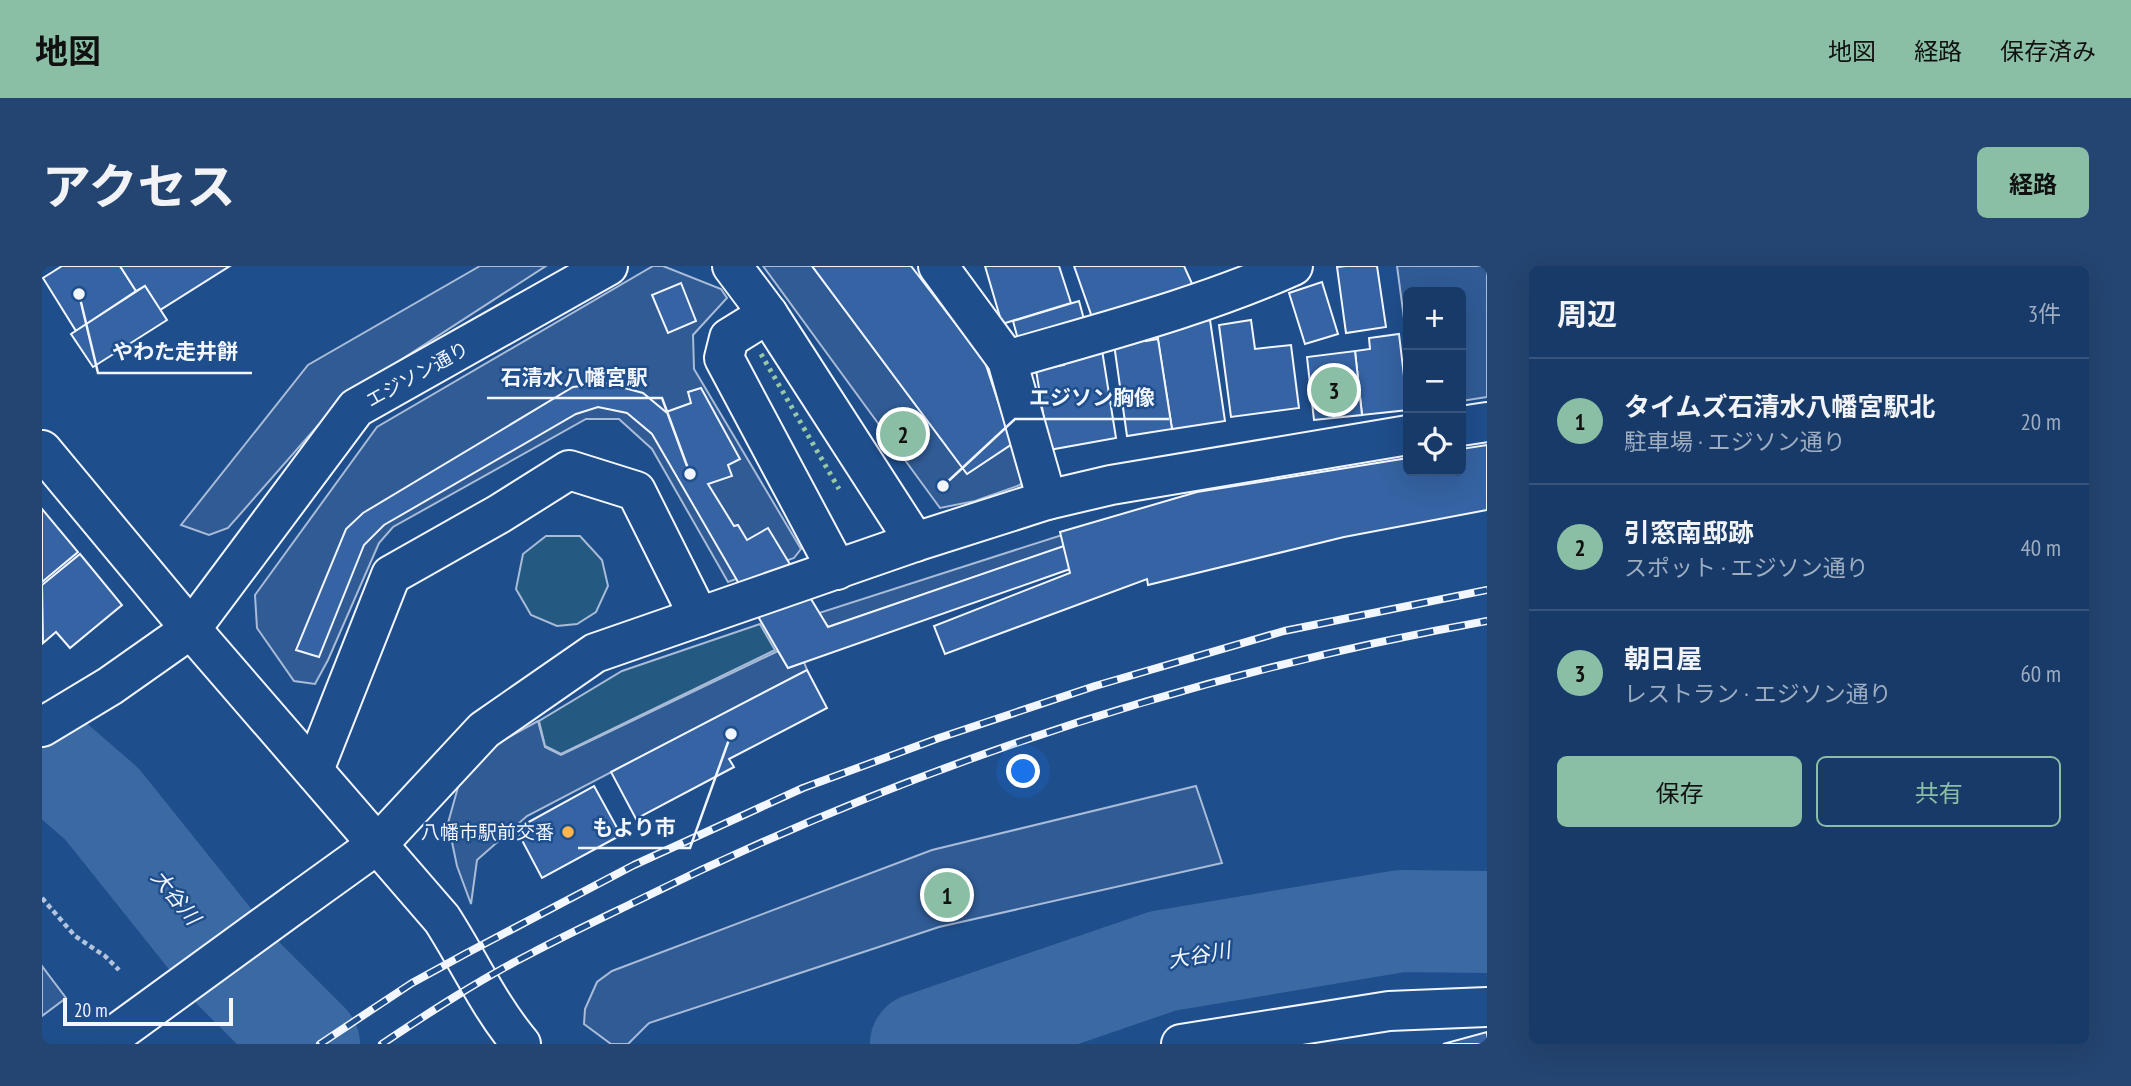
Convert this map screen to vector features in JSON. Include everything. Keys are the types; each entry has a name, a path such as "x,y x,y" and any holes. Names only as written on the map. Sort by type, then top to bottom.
{"street":[{"name":"エジソン通り","path":"42,727 191,629 356,408 608,266"},
{"path":"732,266 768,314 915,542"},
{"path":"938,266 1007,360 1047,500"},
{"path":"1007,360 1195,305 1242,289 1293,266"},
{"path":"768,314 729,338 724,358 837,570"},
{"path":"1466,425 1487,422"},
{"path":"111,1037 379,844 484,730 595,653 915,542 1047,500 1111,485 1403,436"},
{"path":"42,450 191,629 442,919 465,954 501,1020 520,1044"},
{"path":"314,770 391,575 499,514 569,470 636,491 699,617"},
{"path":"1181,1044 1389,1011 1487,1007"}],"shaded area":[{"path":"480,266 546,266 342,398 228,528 209,535 181,525 308,365"},
{"path":"653,266 663,266 721,289 727,298 693,335 694,369 801,549 794,558 728,582 652,449 619,419 586,419 393,527 379,543 315,684 294,681 257,628 255,595 377,427"},
{"path":"763,266 812,266 967,474 1012,444 1023,479 1020,485 975,501 940,508"},
{"path":"1397,266 1487,266 1487,397 1466,400 1466,287 1403,287 1403,311"},
{"path":"1062,535 1064,546 828,627 819,613"},
{"path":"546,536 580,536 602,560 608,586 596,612 577,624 557,626 531,615 516,589 523,554"},
{"path":"760,624 775,650 561,754 545,746 539,721 622,671"},
{"path":"778,651 788,668 804,662 807,670 527,816 477,860 471,904 457,866 448,823 460,780 491,747 538,721 545,747 561,755"},
{"path":"1196,786 1222,863 939,927 649,1023 628,1044 611,1044 584,1024 585,1009 597,982 612,971 932,850"},
{"path":"42,966 66,998 42,1016"}],"building":[{"path":"62,266 120,266 136,291 76,331 43,278"},
{"path":"120,266 230,266 160,310 145,286 136,291"},
{"path":"812,266 911,266 985,362 1012,444 967,474"},
{"path":"985,266 1059,266 1071,303 1002,324"},
{"path":"1074,266 1184,266 1195,290 1093,320"},
{"path":"1377,266 1386,327 1346,333 1337,267"},
{"path":"1322,282 1338,334 1305,344 1289,293"},
{"path":"681,283 696,321 668,333 652,295"},
{"path":"145,286 167,320 93,367 71,334"},
{"path":"1079,301 1085,323 1019,343 1013,321"},
{"path":"1210,320 1225,421 1172,429 1156,328"},
{"path":"1251,320 1255,349 1291,345 1299,408 1231,417 1219,325"},
{"path":"1146,333 1146,341 1158,339 1172,429 1127,436 1113,337"},
{"path":"1399,334 1403,368 1403,411 1362,415 1355,351 1370,349 1369,338"},
{"path":"1102,350 1116,438 1049,450 1036,370 1064,365 1063,357"},
{"path":"1355,351 1362,415 1314,420 1307,357"},
{"path":"606,383 643,393 666,412 691,403 688,392 701,388 740,459 728,465 732,476 708,484 734,526 738,525 747,540 768,528 828,627 1064,546 1070,569 788,668 652,434 627,413 598,407 576,414 384,525 364,545 319,657 296,650 346,529 363,513 573,387"},
{"path":"1487,445 1487,510 1344,537 1148,585 1147,579 945,654 934,626 1070,573 1060,532 1197,492 1403,459 1403,476 1466,476 1466,448"},
{"path":"42,509 78,552 42,582"},
{"path":"80,554 122,605 70,648 56,632 43,643 42,585"},
{"path":"807,670 827,708 729,759 734,767 636,819 611,772"},
{"name":"八幡市駅前交番","path":"594,786 621,835 542,878 516,829"},
{"path":"1487,1032 1487,1044 1443,1044"}],"waterway":[{"name":"大谷川","path":"42,752 102,804 234,969 309,1044"},
{"name":"大谷川","path":"921,1044 1163,961 1401,921 1487,922"}],"railway":[{"path":"320,1044 412,983 465,954 634,865 803,788 939,738 1095,686 1284,631 1487,590"},
{"path":"382,1044 436,1008 543,947 738,853 946,768 1052,731 1268,668 1487,621"}],"hedge":[{"path":"761,354 839,489"}],"place":[{"name":"やわた走井餅","path":"79,294"},
{"name":"朝日屋","path":"1334,390"},
{"name":"引窓南邸跡","path":"903,434"},
{"name":"石清水八幡宮駅","path":"690,474"},
{"name":"エジソン胸像","path":"943,486"},
{"name":"もより市","path":"731,734"},
{"name":"八幡市駅前交番","path":"568,832"},
{"name":"タイムズ石清水八幡宮駅北","path":"947,895"}]}
